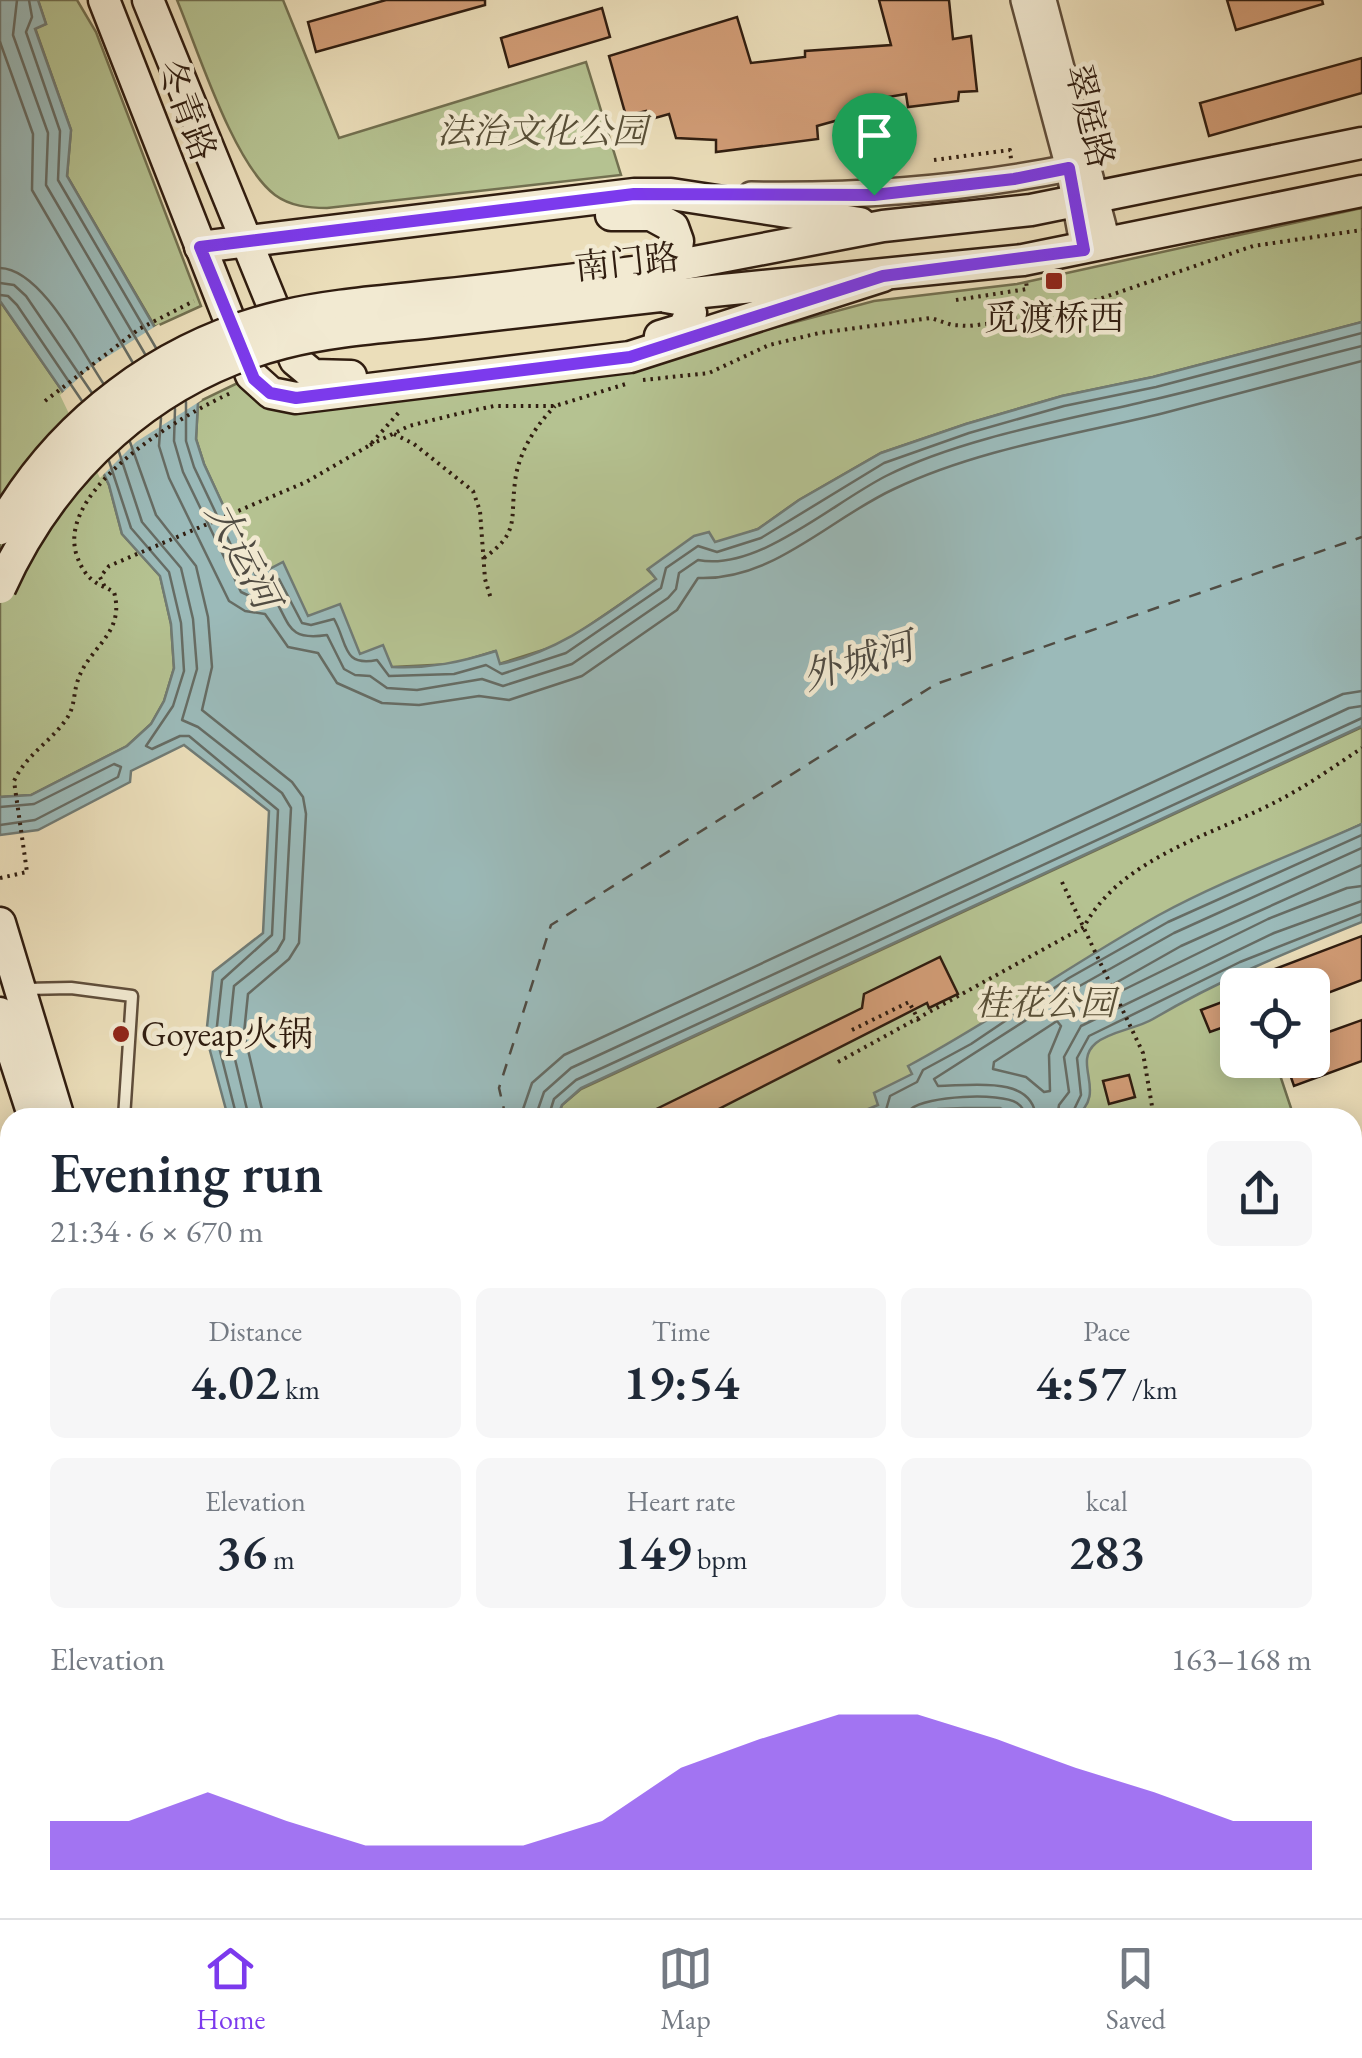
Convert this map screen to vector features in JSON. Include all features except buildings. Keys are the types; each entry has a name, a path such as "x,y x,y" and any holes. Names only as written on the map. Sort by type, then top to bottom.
{"main road":[{"name":"冬青路","path":"104,0 256,383"},
{"name":"冬青路","path":"148,0 295,360 307,372 329,378 658,337 683,330 690,317 688,306 659,283"},
{"name":"南门路","path":"0,588 35,522 80,464 147,405 226,362 311,337 659,283 883,226 1086,200 1362,143"},
{"name":"南门路","path":"0,529 39,470 100,408 147,374 224,334 308,311 659,283 883,276 1096,247 1362,192"},
{"path":"208,267 249,248 634,194 671,194 883,226"},
{"path":"249,248 637,214 664,220 676,232 676,255 659,283"},
{"path":"256,383 270,393 289,398 630,357 883,276"},
{"path":"2,939 6,999 32,1108"},
{"path":"6,999 55,1108"}],"street":[{"name":"翠庭路","path":"1024,0 1069,168 1086,200"},
{"name":"翠庭路","path":"1044,0 1096,247"},
{"path":"671,194 874,195 1014,179 1069,168"}],"lane":[{"path":"6,999 70,988 132,996 125,1108"}],"path":[{"path":"934,160 1010,150"},
{"path":"104,587 100,577 109,566 306,482 394,434 494,406 554,406 642,380 709,373 769,346 818,333 931,318 952,325 1001,322 1030,312 1076,308 1253,246 1362,230"},
{"path":"45,401 77,373 158,318 208,267"},
{"path":"956,300 1027,290"},
{"path":"370,446 427,382"},
{"path":"0,878 27,872 14,781 29,757 68,717 86,664 115,628 118,606 114,592 86,576 73,542 78,516 96,488 152,439 204,405 256,383"},
{"path":"484,558 505,542 514,522 514,482 520,460 540,421 554,406"},
{"path":"394,434 414,444 473,491 480,511 491,600"},
{"path":"838,1062 1084,926 1092,912 1115,890 1154,861 1284,798 1362,748"},
{"path":"1062,882 1144,1052 1152,1108"},
{"path":"852,1030 909,1002 919,1020"}],"green space":[{"path":"38,0 77,0 96,32 201,306 155,327 67,176 71,130 35,28 46,24"},
{"name":"法治文化公园","path":"177,0 283,0 339,138 586,62 621,175 327,208 287,202 275,195 245,158 218,104"},
{"path":"1362,208 1362,322 1153,377 1062,396 881,453 799,500 758,529 648,570 657,579 562,644 499,664 495,651 453,664 392,667 360,654 256,577 196,439 198,402 248,378 255,396 691,350 874,301 1017,284"},
{"path":"0,301 72,405 109,485 122,534 160,576 171,624 174,668 164,701 151,724 127,746 31,795 0,797"},
{"name":"桂花公园","path":"1362,727 1362,824 1135,929 1176,1003 1220,982 1220,1078 1281,1078 1291,1108 561,1108 581,1089"}],"water":[{"path":"0,0 38,0 46,24 35,29 71,130 67,176 198,402 196,439 204,464 256,576 283,562 308,616 340,604 360,654 383,645 392,667 445,664 496,651 500,664 543,650 582,630 656,579 648,569 694,536 709,532 715,542 758,529 799,500 881,453 1062,396 1153,377 1362,322 1362,726 581,1088 561,1108 226,1108 206,1036 213,972 263,933 269,811 184,745 131,771 130,782 38,830 0,835 0,797 31,795 127,746 151,724 164,701 174,668 171,624 160,576 122,534 109,485 72,405 0,301"},
{"path":"1362,824 1362,922 1253,968 1220,968 1220,983 1096,1043 1087,1060 1090,1088 1085,1108 871,1108 878,1105 874,1093 912,1074 908,1066 1183,902"}],"pier":[{"path":"159,324 202,400 136,442 100,478 60,395 91,367"}],"ferry route":[{"path":"504,1108 499,1088 551,925 936,684 1362,537"}],"place":[{"name":"觅渡桥西","path":"1054,281"},
{"name":"Goyeap火锅","path":"121,1034"}],"route":[{"path":"1069,168 1084,250 883,276 630,357 289,398 270,393 256,383 200,247 634,194 874,195 1014,179 1069,168"}],"water label":[{"name":"大运河","path":"243,555"},
{"name":"外城河","path":"858,661"}]}
